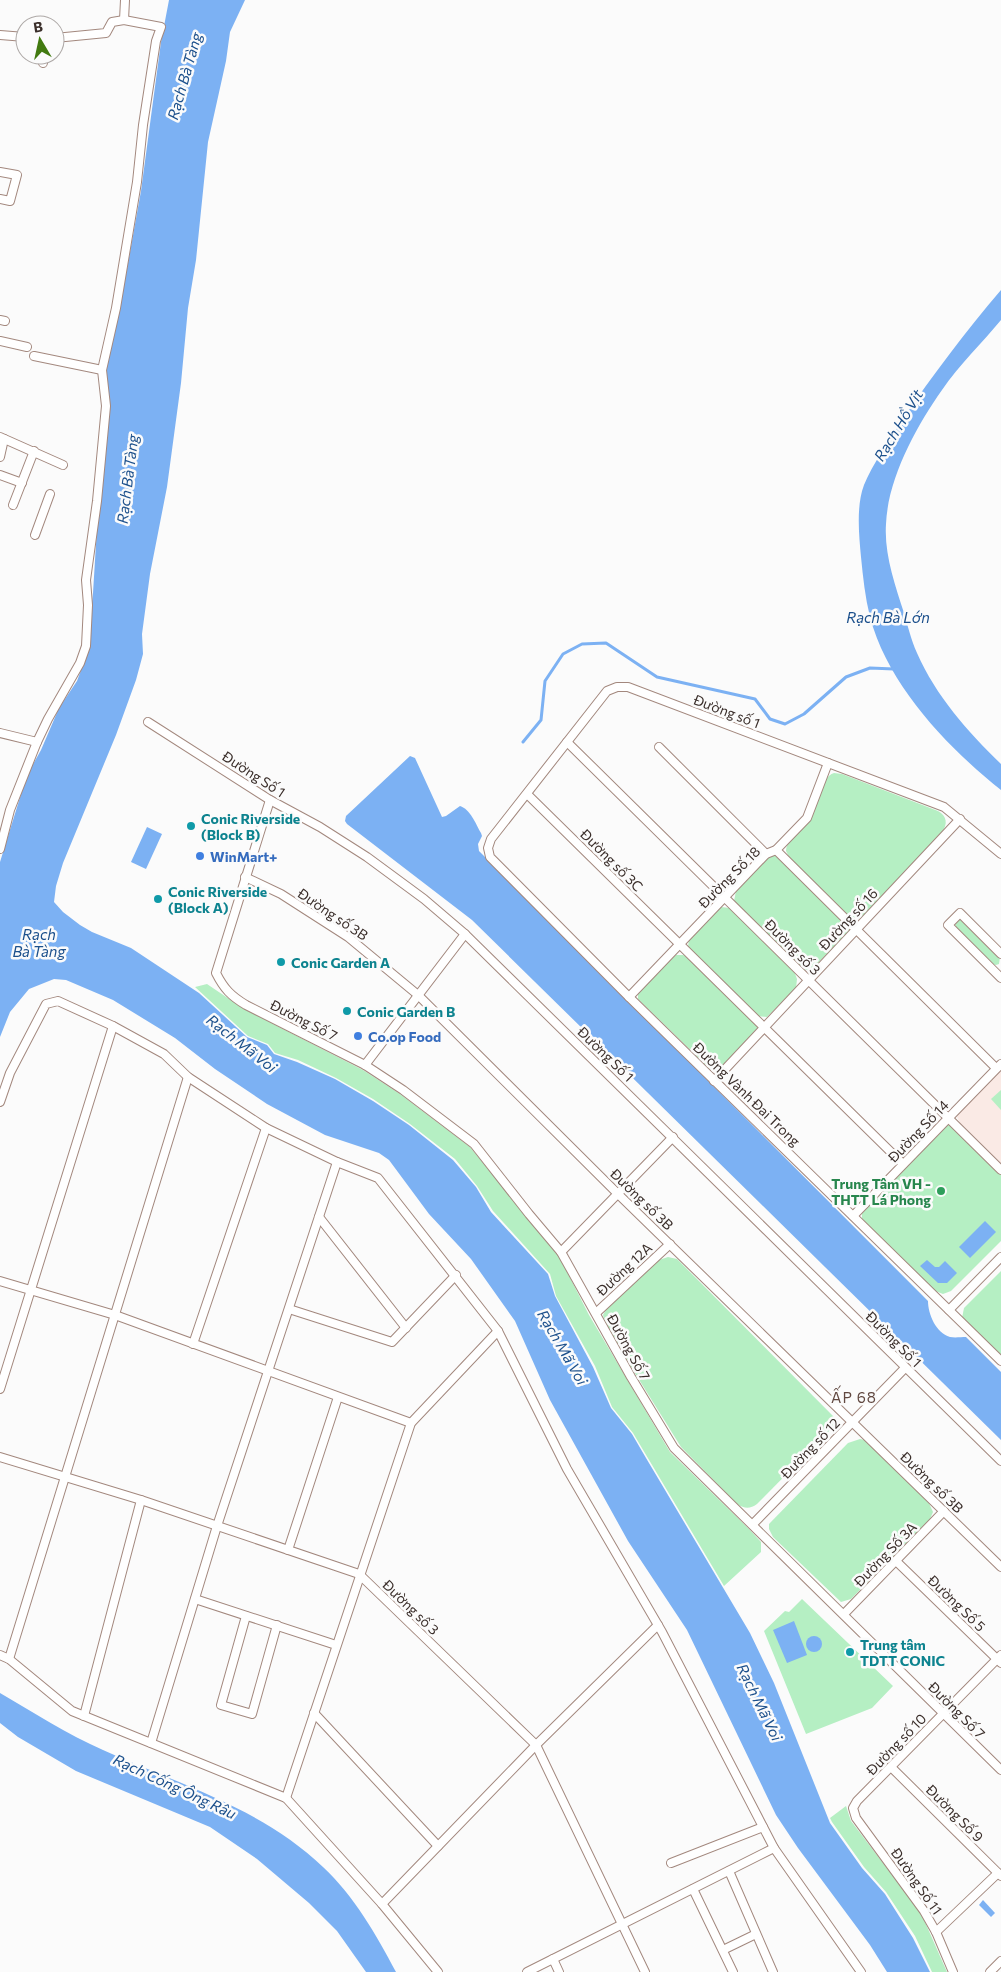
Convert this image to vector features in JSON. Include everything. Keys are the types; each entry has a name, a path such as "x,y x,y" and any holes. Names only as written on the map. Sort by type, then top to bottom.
{"street":[{"path":"124,20 125,0"},
{"path":"0,849 10,810 37,742 80,663 86,646 88,605 86,580 97,502 106,406 102,370 116,308 137,182 143,125 156,41 161,27 124,20 112,22 106,33 65,37"},
{"path":"0,35 15,36"},
{"path":"0,172 17,175 10,201 0,198"},
{"path":"0,341 27,347"},
{"path":"34,356 102,370"},
{"path":"0,457 2,438 63,465"},
{"path":"14,505 34,451"},
{"path":"0,475 22,483"},
{"path":"35,535 50,494"},
{"name":"Đường số 1","path":"490,839 607,691 617,687 628,687 944,807 1001,854"},
{"name":"Đường Số 1","path":"148,722 270,800 320,827 367,857 424,899 465,934 1001,1461"},
{"path":"0,733 37,742"},
{"name":"Đường số 3","path":"567,742 1001,1170"},
{"path":"659,747 766,854"},
{"name":"Đường Số 18","path":"629,997 766,854 776,850 807,818 828,763"},
{"name":"Đường số 3C","path":"527,794 680,945"},
{"path":"245,877 270,800"},
{"name":"Đường số 16","path":"714,1080 960,819"},
{"name":"Đường Vành Đai Trong","path":"490,839 488,848 490,857 629,997 1001,1361"},
{"path":"776,850 999,1066"},
{"name":"Đường Số 7","path":"245,877 216,973 224,988 231,996 365,1065 403,1090 474,1144 561,1252 674,1448 1001,1770"},
{"name":"Đường số 3B","path":"245,877 281,894 348,937 418,995 618,1194 1001,1567"},
{"path":"1001,954 960,913 948,925 1001,977"},
{"path":"365,1065 465,934"},
{"path":"680,945 902,1164"},
{"path":"0,1102 10,1073 46,1004 58,1001 112,1026 164,1054 188,1077 266,1128 337,1162 378,1178 498,1331 567,1469 658,1625 774,1848 860,1972"},
{"path":"0,1389 112,1026"},
{"name":"Đường Số 14","path":"853,1216 999,1066"},
{"path":"9,1659 188,1077"},
{"path":"193,1344 266,1128"},
{"path":"561,1252 673,1137"},
{"path":"151,1743 217,1526 337,1162"},
{"path":"319,1217 406,1328"},
{"name":"Đường 12A","path":"596,1313 670,1244"},
{"path":"949,1310 1001,1257"},
{"path":"289,1309 392,1342 456,1276"},
{"path":"0,1281 115,1315 411,1423"},
{"path":"286,1798 411,1423 498,1331"},
{"name":"Đường số 12","path":"753,1524 905,1368"},
{"path":"288,1550 338,1397"},
{"name":"Đường số 3","path":"0,1457 141,1500 360,1574 536,1745 645,1972"},
{"path":"84,1716 141,1500"},
{"name":"Đường Số 3A","path":"844,1614 944,1511"},
{"name":"Đường Số 5","path":"896,1561 1000,1659"},
{"path":"195,1599 336,1645"},
{"path":"246,1616 221,1705 252,1714 277,1625"},
{"path":"382,1904 536,1745 658,1625"},
{"path":"0,1655 9,1659 72,1711 286,1798 382,1904 438,1972"},
{"name":"Đường số 10","path":"853,1808 943,1713 1000,1659"},
{"path":"314,1714 438,1846"},
{"name":"Đường Số 9","path":"891,1767 999,1874"},
{"name":"Đường Số 11","path":"853,1808 856,1818 924,1910 936,1932 953,1972"},
{"path":"671,1863 763,1827"},
{"path":"528,1972 774,1848"},
{"path":"729,1871 773,1972"},
{"path":"936,1932 999,1874"},
{"path":"693,1889 734,1972"},
{"path":"723,1950 756,1934"},
{"path":"553,1959 559,1972"},
{"path":"990,1972 1001,1960"}],"shaded area":[{"path":"1001,1069 1001,1164 960,1123 957,1117 959,1111"}],"green space":[{"path":"834,773 842,774 938,811 946,820 942,832 864,916 857,919 849,916 790,859 786,851 789,842 809,820 825,780"},
{"path":"773,855 778,857 850,928 812,969 806,970 800,967 734,901 736,891 767,858"},
{"path":"721,907 730,908 794,971 797,979 796,988 767,1017 757,1016 688,947 689,939"},
{"path":"958,919 961,919 1000,957 999,964 991,964 956,928 955,923"},
{"path":"676,955 683,955 689,958 757,1025 757,1030 719,1069 709,1068 638,999 638,991"},
{"path":"207,984 244,1009 363,1070 400,1094 470,1147 558,1254 589,1315 670,1452 761,1542 761,1552 724,1586 633,1433 612,1407 595,1366 556,1296 550,1274 493,1211 477,1186 455,1159 410,1124 373,1099 336,1078 298,1060 275,1053 268,1044 248,1036 195,987"},
{"path":"1001,1090 1001,1110 991,1099"},
{"name":"Trung Tâm VH - THTT Lá Phong","path":"946,1125 951,1125 1001,1173 1001,1241 951,1291 943,1294 933,1290 862,1220 862,1212"},
{"path":"668,1257 677,1259 834,1417 834,1426 752,1507 745,1508 737,1504 681,1447 604,1319 603,1315 607,1308 659,1260"},
{"path":"1001,1271 1001,1358 962,1318 964,1308"},
{"path":"860,1439 865,1440 928,1501 933,1512 930,1519 851,1599 841,1602 773,1537 769,1524 848,1443"},
{"path":"802,1599 893,1686 872,1708 806,1734 764,1631 785,1611 789,1612"},
{"path":"846,1806 851,1821 921,1913 947,1972 932,1972 915,1936 886,1892 864,1867 832,1822 830,1818"}],"water":[{"name":"Rạch Bà Tàng","path":"169,0 245,0 230,32 226,61 208,142 181,383 167,487 150,574 142,634 143,654 136,680 116,735 63,863 56,886 54,902 63,912 80,925 131,948 199,993 247,1037 267,1045 274,1054 335,1079 409,1125 453,1160 476,1187 491,1212 548,1274 555,1296 593,1367 611,1408 632,1434 750,1633 774,1683 830,1823 862,1868 885,1894 913,1938 930,1972 887,1972 870,1945 798,1848 776,1815 687,1630 628,1541 550,1400 515,1321 471,1259 429,1214 389,1160 379,1153 325,1135 267,1104 215,1069 175,1038 113,1000 66,980 54,979 29,989 10,1012 0,1037 0,862 27,775 41,750 59,708 77,681 87,654 93,593 107,365 121,302 141,191 161,42"},
{"name":"Rạch Bà Lớn","path":"1001,290 1001,320 963,363 932,404 905,454 892,489 888,507 886,535 888,558 917,653 933,684 953,712 1001,764 1001,790 960,754 922,713 890,667 868,610 859,539 859,521 861,493 882,452 937,370"},
{"path":"410,756 415,758 442,817 460,806 467,810 482,836 478,844 479,851 928,1301 931,1317 941,1332 950,1337 966,1337 1001,1372 1001,1440 472,920 347,824 345,821 346,816"},
{"path":"147,827 162,834 146,869 131,862"},
{"path":"985,1221 996,1232 970,1258 959,1247"},
{"path":"927,1260 935,1267 939,1267 945,1261 957,1273 947,1283 938,1283 920,1266"},
{"path":"794,1621 807,1655 787,1663 773,1630"},
{"path":"814,1636 820,1638 822,1644 820,1650 814,1652 808,1650 806,1644 808,1638"},
{"name":"Rạch Cống Ông Râu","path":"0,1693 90,1744 189,1786 246,1813 299,1846 345,1890 372,1930 396,1972 366,1972 337,1931 309,1903 257,1859 210,1827 76,1771 18,1737 0,1723"},
{"path":"983,1900 995,1913 991,1917 979,1905"}],"waterway":[{"path":"523,742 541,720 545,681 563,654 582,644 606,643 657,677 755,699 770,719 785,724 804,714 846,677 870,668 894,669"}],"place":[{"name":"Conic Riverside (Block B)","path":"191,826"},
{"name":"WinMart+","path":"200,856"},
{"name":"Conic Riverside (Block A)","path":"158,899"},
{"name":"Conic Garden A","path":"281,962"},
{"name":"Conic Garden B","path":"347,1011"},
{"name":"Co.op Food","path":"358,1036"},
{"name":"Trung Tâm VH - THTT Lá Phong","path":"941,1191"},
{"name":"Trung tâm TDTT CONIC","path":"850,1652"}],"district":[{"name":"ẤP 68","path":"854,1397"}],"water label":[{"name":"Rạch Hồ Vịt","path":"898,425"},
{"name":"Rạch Mã Voi","path":"242,1043"},
{"name":"Rạch Mã Voi","path":"563,1347"},
{"name":"Rạch Mã Voi","path":"760,1702"}]}
